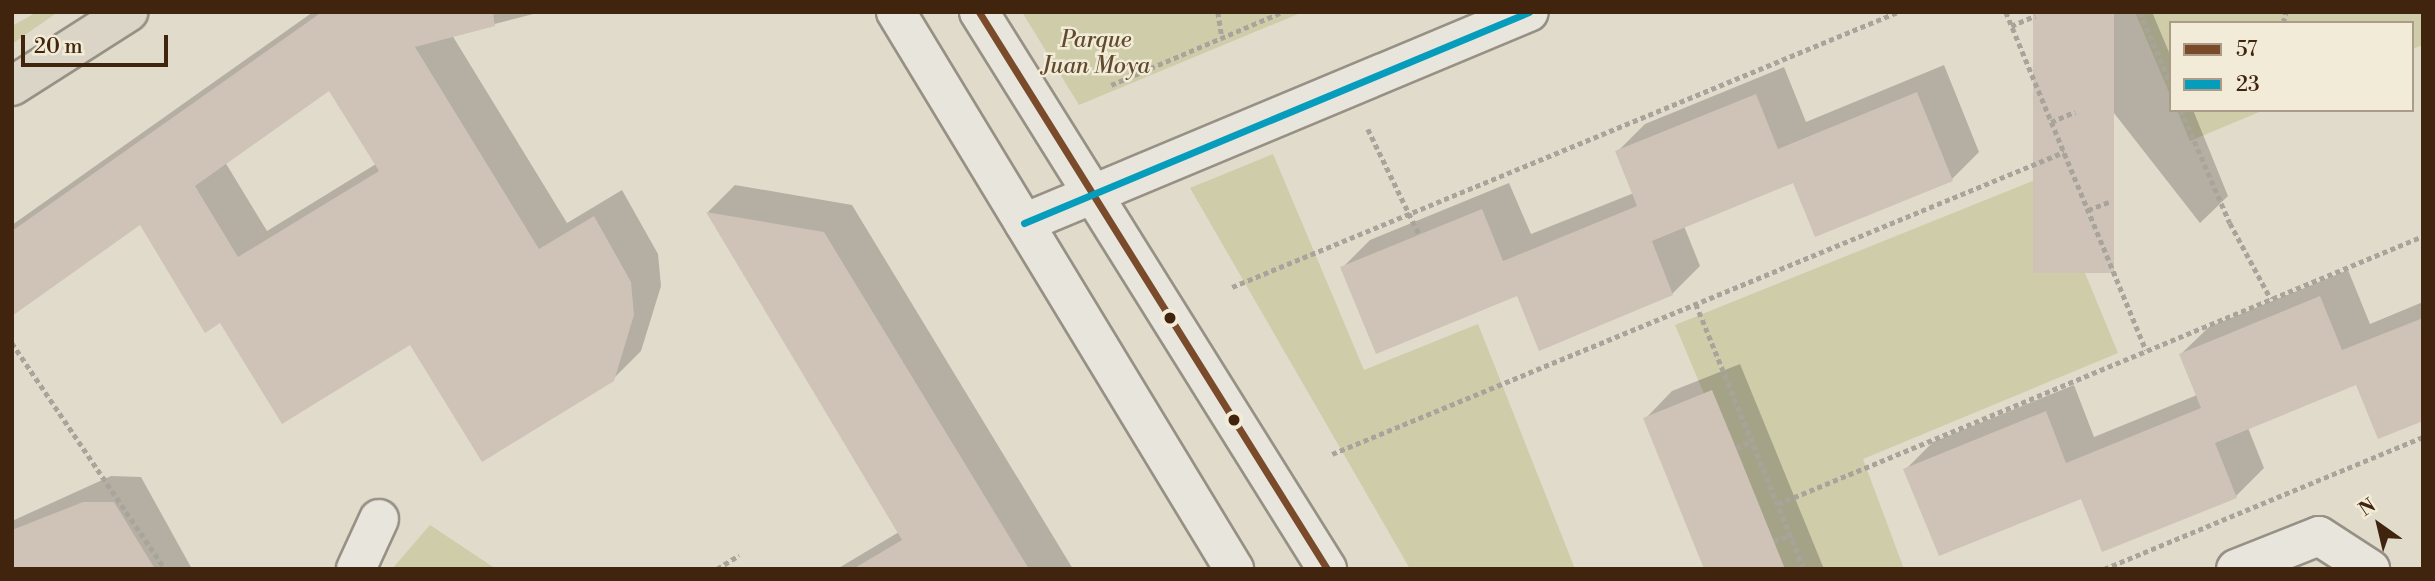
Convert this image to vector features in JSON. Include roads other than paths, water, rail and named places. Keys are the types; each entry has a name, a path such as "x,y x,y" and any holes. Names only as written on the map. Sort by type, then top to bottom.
{"main road":[{"path":"12,86 128,12"}],"street":[{"path":"896,12 1234,569"},
{"path":"979,12 1327,569"},
{"path":"1024,223 1092,191 1529,12"},
{"path":"356,569 379,519"},
{"path":"2236,569 2319,536 2370,569"}],"park label":[{"name":"Parque Juan Moya","path":"1096,53"}]}
